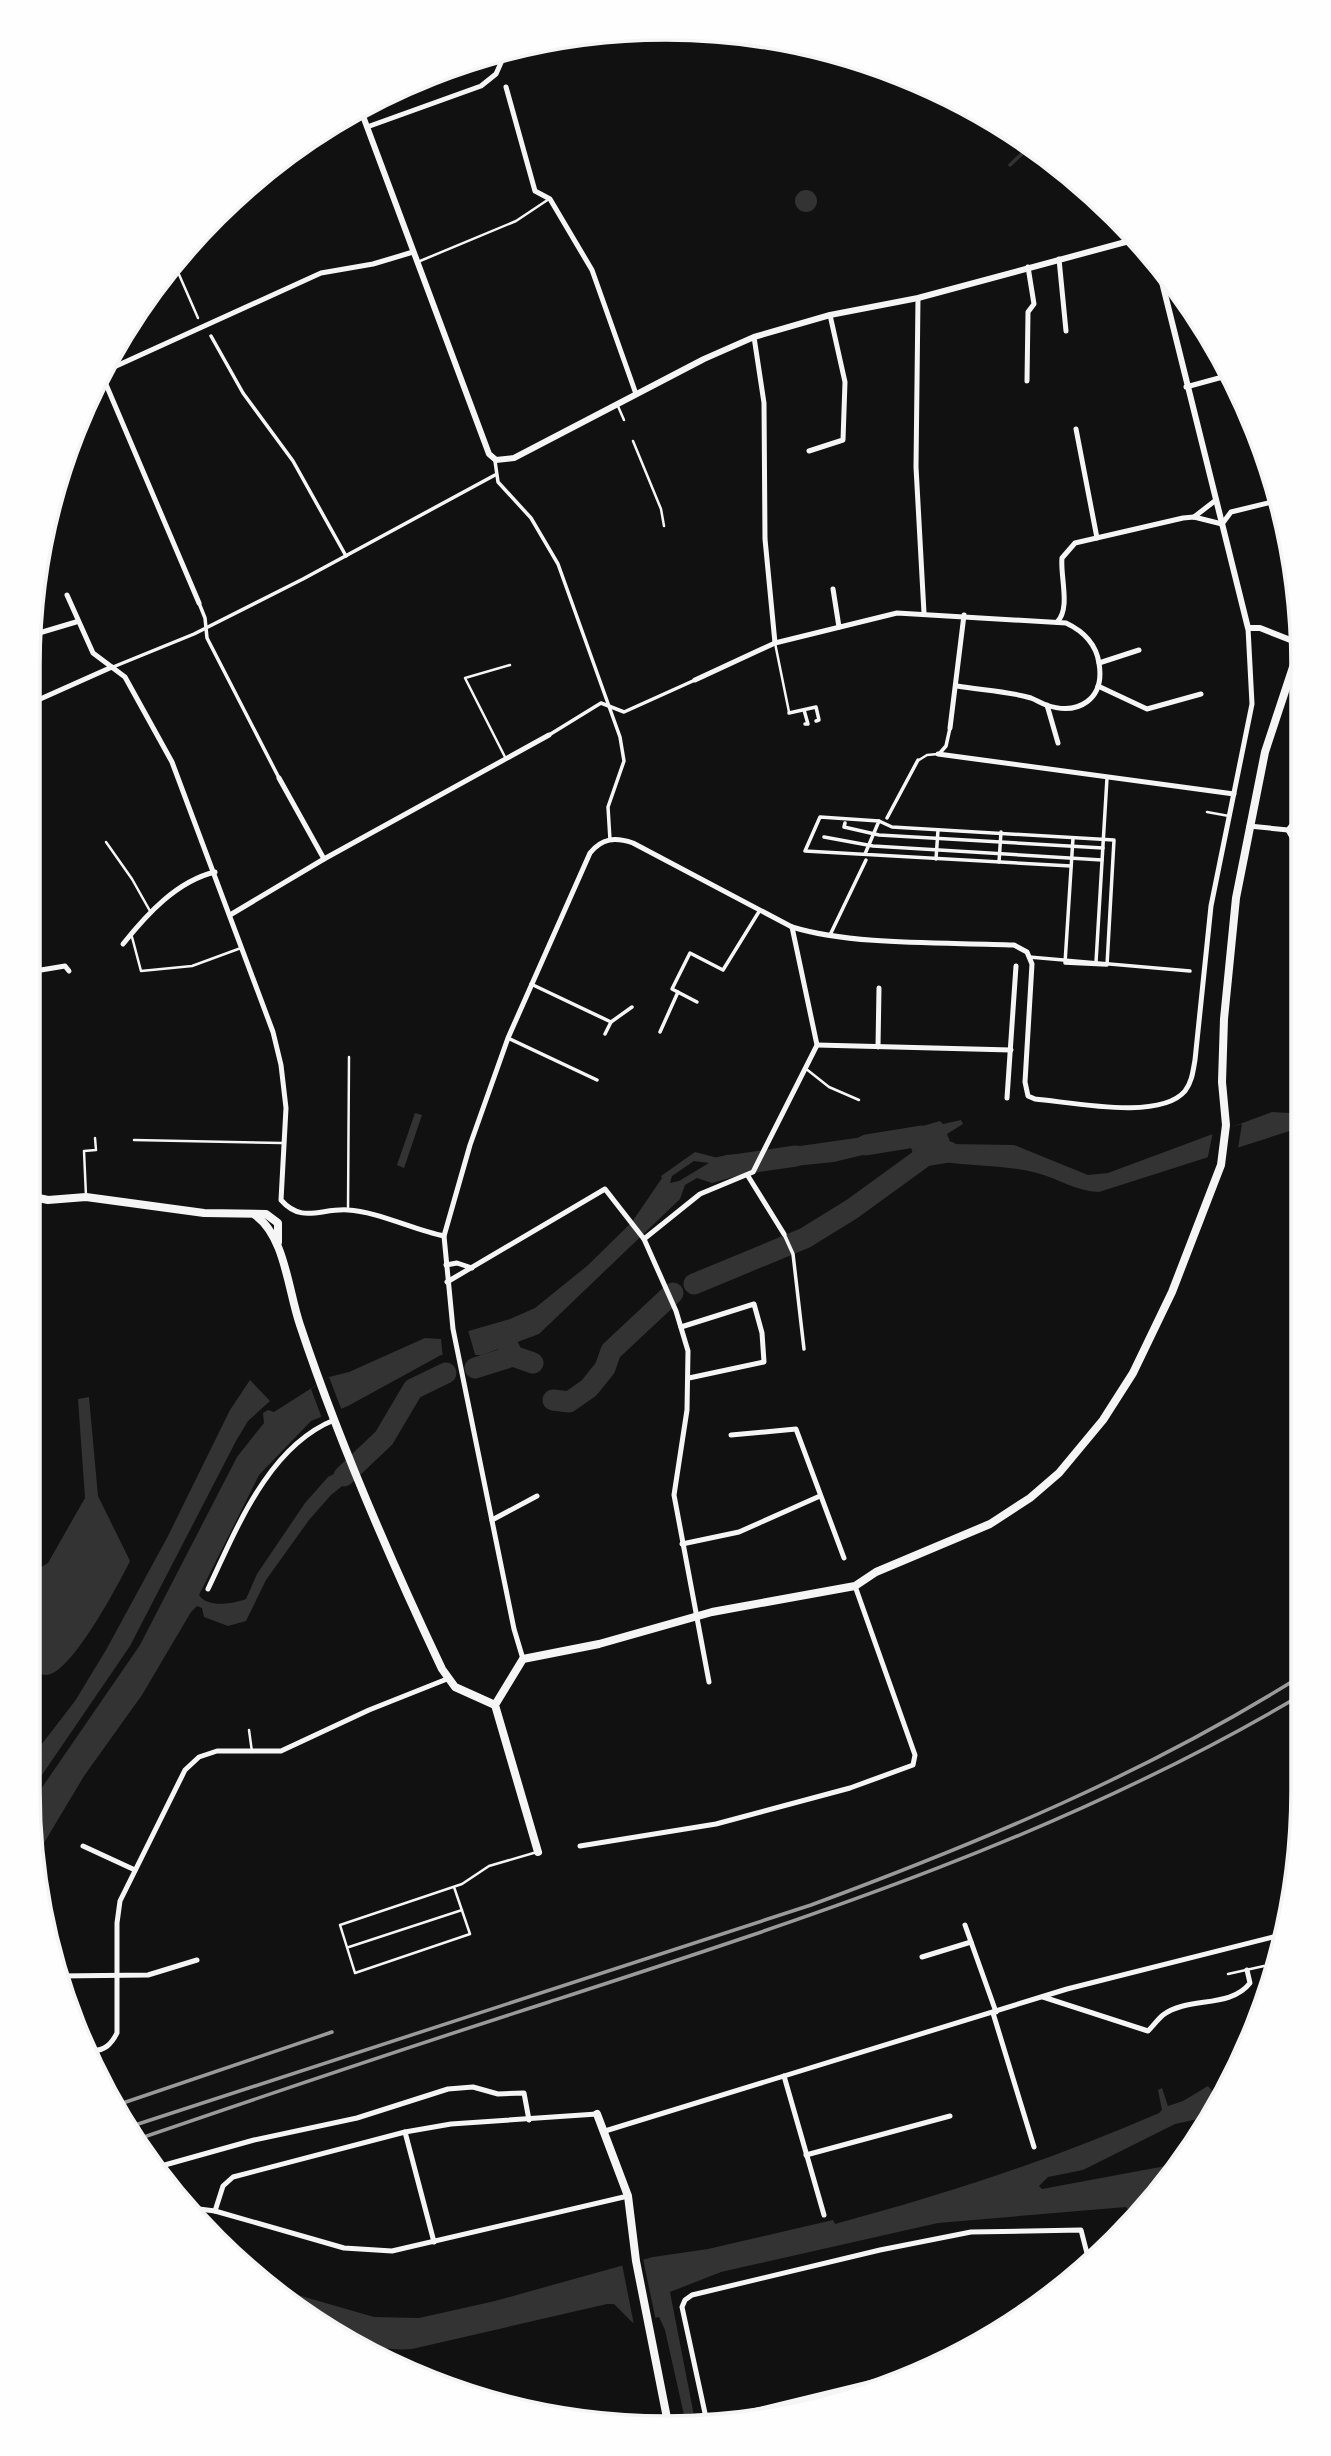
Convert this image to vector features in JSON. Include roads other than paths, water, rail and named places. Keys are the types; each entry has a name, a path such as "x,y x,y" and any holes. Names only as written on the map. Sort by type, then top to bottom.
{"main road":[{"path":"538,1852 495,1705 523,1659 599,1644 698,1616 855,1586 876,1572 990,1524 1030,1498 1059,1473 1103,1420 1143,1353 1180,1274 1222,1158 1226,1125 1222,1061 1228,953 1249,827 1271,729 1291,672"},
{"path":"40,1198 86,1197 204,1213 254,1215 269,1226 278,1242 290,1297 318,1378 350,1460 442,1669 447,1679 463,1692 495,1705"},
{"path":"597,2114 628,2196 636,2261 667,2416"}],"street":[{"path":"367,127 481,86 496,74 501,63"},
{"path":"506,87 536,191 541,197 550,199 592,270 636,394"},
{"path":"364,118 483,441 489,454 496,460 514,458 636,394 754,337 830,316 918,298 1126,242"},
{"path":"117,366 321,273 373,264 413,252"},
{"path":"1059,259 1066,331"},
{"path":"1027,381 1028,312 1034,304 1028,267"},
{"path":"1029,957 1032,978 1025,1082 1028,1096 1035,1099 1151,1107 1165,1104 1185,1091 1192,1078 1195,1060 1211,906 1252,704 1248,628 1163,286"},
{"path":"918,298 916,467 924,613"},
{"path":"809,451 838,444 843,440 845,382 830,316"},
{"path":"207,327 243,393 293,461 346,556"},
{"path":"754,337 764,403 766,551 775,643"},
{"path":"1186,387 1220,378"},
{"path":"107,385 199,603 207,638 234,696 324,859"},
{"path":"1076,429 1097,538"},
{"path":"496,460 495,475 501,486 531,518 558,564 612,709 624,754 623,766 607,813 610,840"},
{"path":"40,699 206,627 346,556 495,475"},
{"path":"1057,622 1062,617 1064,608 1062,558 1075,543 1194,517 1216,500"},
{"path":"1222,524 1231,512 1269,503"},
{"path":"1194,517 1222,524"},
{"path":"832,589 839,626"},
{"path":"67,596 76,622 93,653 125,677 171,760 215,872 281,1065 285,1143 280,1193 288,1208 303,1215 348,1210 444,1236"},
{"path":"230,915 601,703 624,712 775,643 897,613 964,615 1057,622 1073,626 1086,635 1099,663 1098,686 1091,701 1080,705 1047,705 1032,698 957,686"},
{"path":"938,754 946,746 950,727 964,615"},
{"path":"42,632 76,622"},
{"path":"1248,628 1260,628 1290,640"},
{"path":"1099,663 1139,650"},
{"path":"1098,686 1147,709 1201,694"},
{"path":"1047,705 1058,743"},
{"path":"789,713 816,707 819,720 816,721"},
{"path":"804,710 806,724"},
{"path":"938,754 1234,794"},
{"path":"887,818 918,761"},
{"path":"1096,962 1107,778"},
{"path":"1071,866 866,857 805,851 820,817 879,821 892,827 1114,840 1107,964"},
{"path":"830,935 866,857 879,821"},
{"path":"845,823 844,827 879,835 1103,848"},
{"path":"1249,827 1288,831"},
{"path":"1288,831 1291,827"},
{"path":"936,859 938,830"},
{"path":"1288,831 1291,836"},
{"path":"999,862 1001,832"},
{"path":"824,837 873,846 1102,860"},
{"path":"523,1659 453,1329 444,1236 470,1145 508,1038 590,853 598,842 618,838 633,843 761,908 792,927 830,935 1014,945 1029,957 1145,968"},
{"path":"1073,838 1065,963 1191,971"},
{"path":"123,944 150,911 199,876 215,872"},
{"path":"697,1002 672,989 690,953 723,970 761,908"},
{"path":"643,1237 701,1194 751,1174 817,1045 792,927"},
{"path":"40,970 65,966 69,971"},
{"path":"1007,1098 1016,966"},
{"path":"531,984 611,1022"},
{"path":"878,1047 879,988"},
{"path":"660,1032 677,992"},
{"path":"605,1034 611,1022 632,1007"},
{"path":"508,1038 597,1080"},
{"path":"817,1045 1011,1050"},
{"path":"751,1174 793,1254 804,1349"},
{"path":"447,1282 605,1189 643,1237 676,1311 688,1351 689,1378 674,1494 709,1682"},
{"path":"446,1265 457,1263 472,1268"},
{"path":"681,1327 754,1304 762,1333 764,1362 689,1378"},
{"path":"208,1589 252,1501 273,1471 302,1436 334,1419"},
{"path":"731,1435 796,1429 844,1558"},
{"path":"492,1520 537,1496"},
{"path":"682,1544 739,1532 820,1496"},
{"path":"580,1846 716,1824 850,1788 905,1769 916,1761 855,1586"},
{"path":"97,2051 103,2050 112,2043 117,2033 117,1914 135,1870 185,1770 199,1757 217,1751 281,1751 369,1710 447,1679"},
{"path":"83,1846 135,1870"},
{"path":"965,1926 995,2012 1034,2147"},
{"path":"604,2131 1043,1997 1273,1937"},
{"path":"922,1957 971,1942"},
{"path":"69,1976 148,1975 197,1960"},
{"path":"1043,1997 1149,2031 1163,2015 1177,2008 1238,1994 1250,1983 1247,1970"},
{"path":"784,2076 824,2215"},
{"path":"165,2165 254,2140 357,2118 448,2089 473,2087 498,2094 524,2093 529,2120"},
{"path":"215,2211 223,2186 233,2177 405,2132 451,2124 597,2114"},
{"path":"806,2155 950,2116"},
{"path":"405,2132 434,2242"},
{"path":"201,2209 344,2248 392,2251 628,2196"},
{"path":"700,2414 682,2307 685,2300 692,2295 971,2232 1081,2230 1087,2253"},
{"path":"784,2404 835,2392"}],"lane":[{"path":"417,262 516,222 550,199"},
{"path":"178,273 198,318"},
{"path":"617,404 624,420"},
{"path":"633,441 661,509 664,526"},
{"path":"775,643 789,713"},
{"path":"506,759 465,678 510,664"},
{"path":"918,761 927,755 938,754"},
{"path":"1207,812 1229,816"},
{"path":"106,842 132,878 150,911"},
{"path":"131,934 141,971 192,966 241,948"},
{"path":"348,1210 349,1057"},
{"path":"805,1068 830,1087 859,1100"},
{"path":"86,1197 84,1151 96,1150 95,1138"},
{"path":"134,1140 285,1143"},
{"path":"249,1730 252,1752"},
{"path":"454,1887 470,1934 355,1973 340,1925 454,1887 489,1866 538,1852"},
{"path":"347,1948 462,1909"},
{"path":"1228,1974 1264,1966"}],"waterway":[{"path":"1010,165 1023,153"},
{"path":"866,1145 921,1136 930,1141"},
{"path":"694,1284 805,1238 852,1209 925,1156 949,1152"},
{"path":"721,1167 796,1156"},
{"path":"553,1400 569,1402 589,1388 605,1368 611,1351 673,1293"},
{"path":"504,1338 513,1356 533,1363"},
{"path":"475,1368 513,1356"},
{"path":"344,1476 384,1438 413,1389 446,1373"}],"railway":[{"path":"137,2124 811,1905 875,1881 1000,1830 1123,1774 1183,1744 1291,1682"},
{"path":"145,2137 743,1938 934,1870 1121,1790 1212,1745 1291,1701"},
{"path":"124,2103 332,2032"}]}
